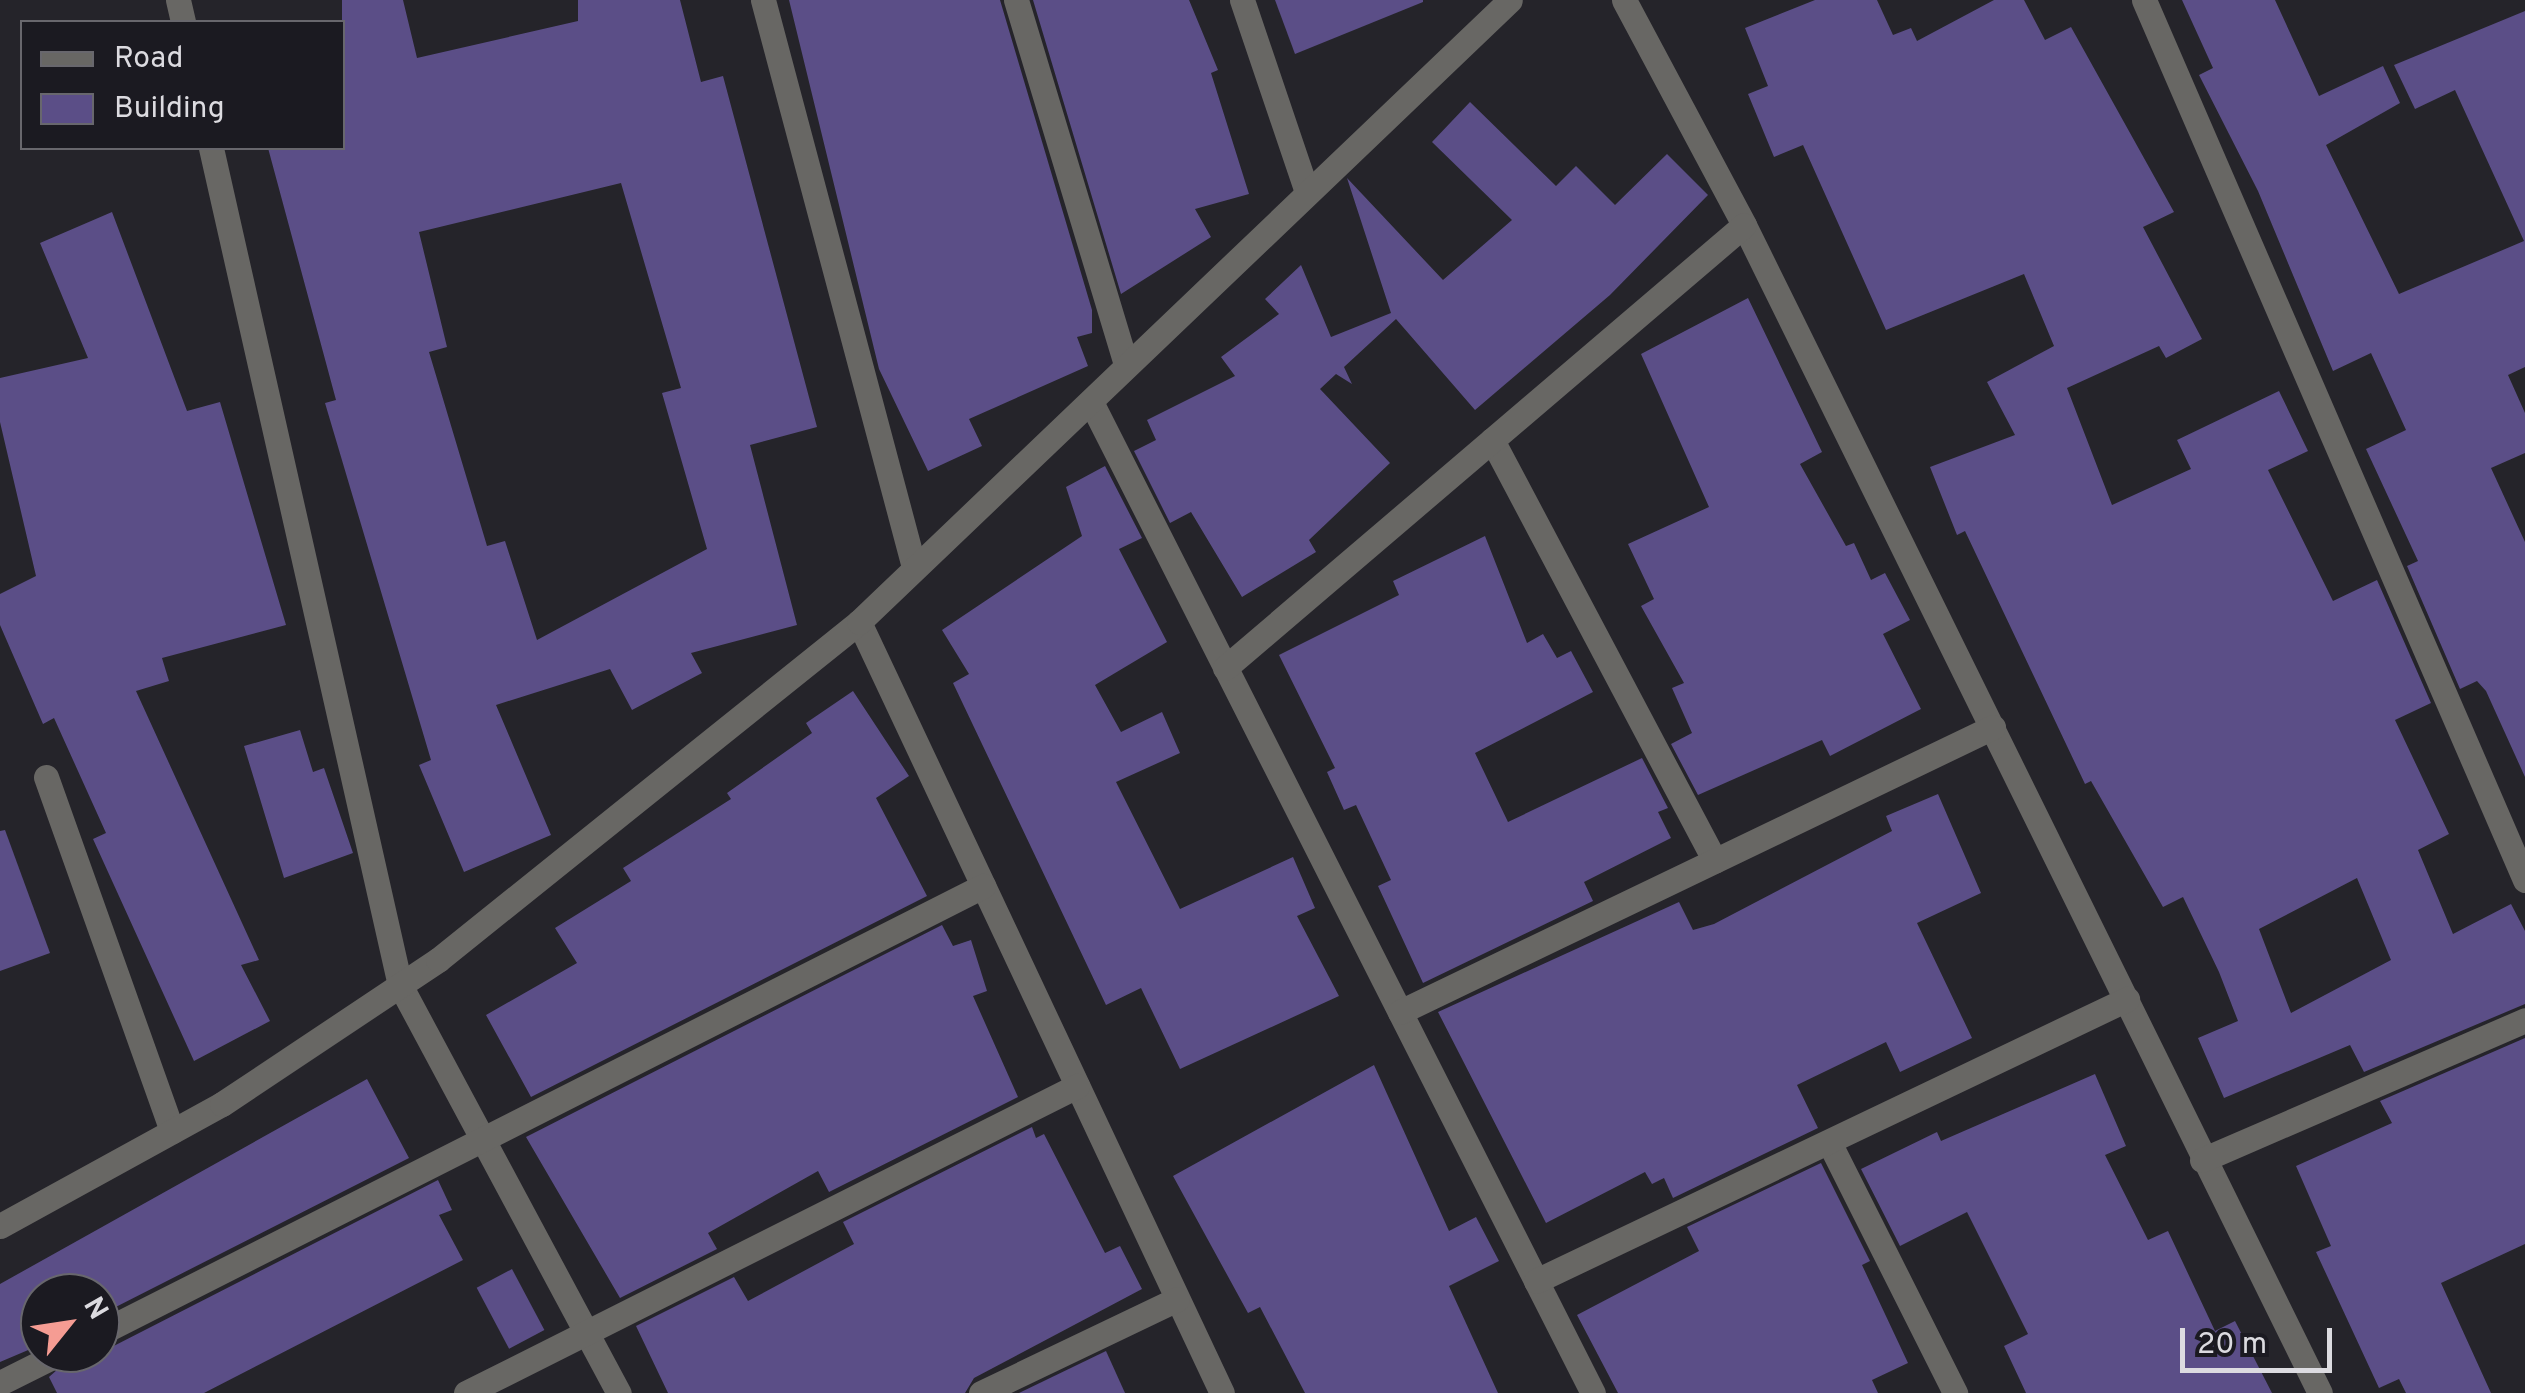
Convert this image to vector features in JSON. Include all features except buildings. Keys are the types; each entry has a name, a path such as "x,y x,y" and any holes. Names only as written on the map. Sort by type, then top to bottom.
{"street":[{"path":"763,0 914,567"},
{"path":"1016,0 1125,362"},
{"path":"1242,0 1306,189"},
{"path":"0,1226 172,1131 400,985 859,622 1091,402 1125,362 1306,189 1510,0"},
{"path":"1624,0 1744,224 2320,1393"},
{"path":"2144,0 2525,880"},
{"path":"212,150 400,985 620,1393"},
{"path":"1225,668 1744,224"},
{"path":"1091,402 1592,1393"},
{"path":"1492,440 1715,861"},
{"path":"859,622 1222,1393"},
{"path":"1400,1012 1993,727"},
{"path":"46,777 172,1131"},
{"path":"120,1324 983,886"},
{"path":"1536,1282 2127,999"},
{"path":"2202,1160 2525,1020"},
{"path":"466,1393 1077,1086"},
{"path":"1829,1142 1955,1393"},
{"path":"981,1393 1178,1299"}]}
